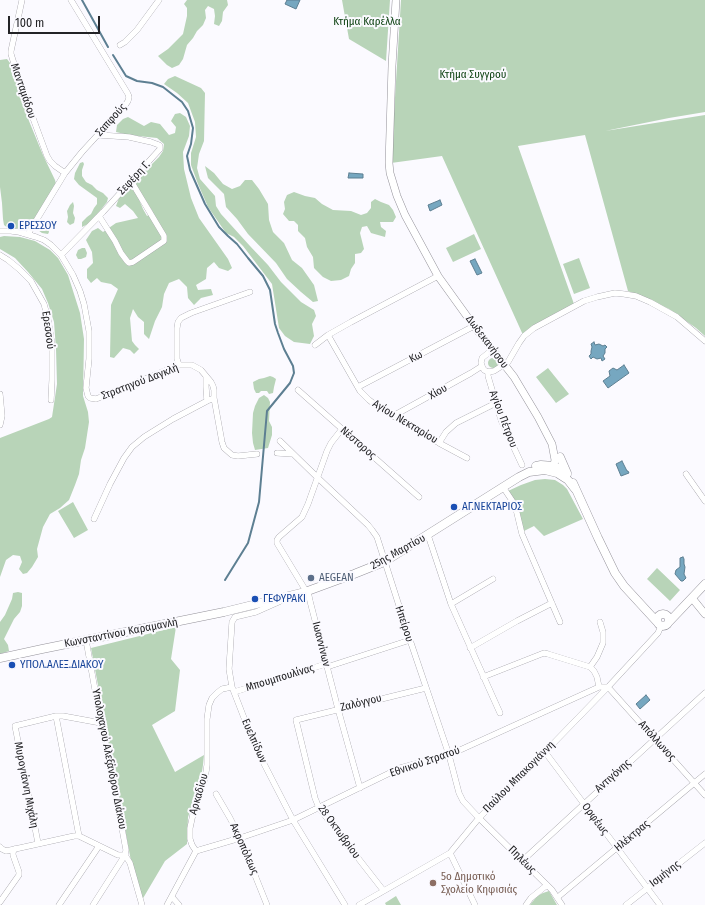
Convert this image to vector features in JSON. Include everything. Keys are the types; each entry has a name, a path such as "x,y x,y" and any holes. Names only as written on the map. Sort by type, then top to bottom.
{"main road":[{"path":"544,465 557,456 567,474 571,478 615,573 624,586 640,603 662,624 669,619 664,614 640,603"},
{"name":"25ης Μαρτίου","path":"519,478 533,467 544,465 556,469"},
{"path":"556,469 567,474"},
{"path":"556,469 575,488"},
{"name":"25ης Μαρτίου","path":"243,607 305,592 384,562 529,472 556,469"},
{"name":"Παύλου Μπακογιάννη","path":"662,624 681,610 705,584"},
{"name":"Κωνσταντίνου Καραμανλή","path":"0,658 243,607"},
{"path":"664,614 681,610"}],"street":[{"name":"Μανταμάδου","path":"22,0 11,54 47,156 55,166 65,173"},
{"name":"Σαπφούς","path":"28,234 65,173 126,104 129,97 71,0"},
{"path":"120,45 137,30 158,0"},
{"name":"Δωδεκανήσου","path":"396,0 392,66 389,166 397,196 405,215 438,276 492,350 514,377 534,409 557,456 556,469"},
{"name":"Σεφέρη Γ.","path":"61,255 160,149 159,145 151,142 98,135"},
{"path":"99,216 126,261 129,263 133,262 164,241 164,236 131,180"},
{"name":"Στρατηγού Δαγκλή","path":"0,231 28,234 44,240 61,255 73,275 80,291 89,331 90,359 86,388 90,398 96,399 179,365 192,365 200,370 206,377"},
{"name":"Ερεσσού","path":"0,255 19,269 31,281 44,304 52,344 51,400"},
{"path":"315,346 328,335 438,276"},
{"path":"179,365 177,359 177,328 178,322 181,318 250,292"},
{"path":"482,366 484,370 488,372 494,371 508,362 524,336 534,328 584,301 615,293 636,296 650,302 677,317 705,341"},
{"name":"Κω","path":"358,387 474,326"},
{"name":"Αγίου Νεκταρίου","path":"328,335 358,387 374,405 466,458"},
{"name":"Χίου","path":"393,416 482,366 482,358 492,350"},
{"name":"Αγίου Πέτρου","path":"488,372 502,420 522,465"},
{"path":"206,377 213,386 224,448 232,455 238,456 257,454"},
{"path":"206,377 207,401"},
{"name":"Νέστορος","path":"298,390 419,497"},
{"path":"0,394 2,416 0,425"},
{"path":"94,519 110,484 124,458 132,447 152,432 214,398"},
{"path":"439,443 446,432 456,423 496,403"},
{"name":"Ιωαννίνων","path":"342,429 329,448 302,517 277,540 277,543 305,592 309,596 326,665 360,788"},
{"name":"Ηπείρου","path":"280,441 372,530 450,755 459,793 463,800 479,818"},
{"path":"276,453 293,454"},
{"path":"686,474 705,501"},
{"path":"503,487 515,504 522,534 560,622"},
{"path":"428,535 451,604 500,713"},
{"path":"451,604 493,579"},
{"name":"Ευελπίδων","path":"289,596 256,612 235,618 231,626 229,669 233,689 254,746 293,820 345,905"},
{"path":"692,598 705,614"},
{"path":"470,648 552,603"},
{"path":"590,666 603,643 600,622"},
{"name":"Παύλου Μπακογιάννη","path":"359,905 450,853 479,818 608,687 658,633 662,624"},
{"name":"Υπολοχαγού Αλεξάνδρου Διάκου","path":"86,640 124,840 125,855 130,863 142,905"},
{"name":"Μπουμπουλίνας","path":"233,689 326,665 410,640"},
{"path":"483,677 544,653 590,666 598,677 599,687"},
{"name":"Εθνικού Στρατού","path":"196,851 293,820 400,768 450,755 599,687 608,687"},
{"name":"Απόλλωνος","path":"608,687 705,795"},
{"name":"Ζαλόγγου","path":"296,720 426,688"},
{"name":"Αρκαδίου","path":"196,851 190,839 190,828 193,814 205,779 207,766 207,719 209,705 217,692 222,689 233,689"},
{"name":"Αντιγόνης","path":"522,861 705,692"},
{"path":"79,836 56,716 101,723"},
{"name":"Μυρογιάννη Μιχάλη","path":"38,843 15,726 56,716"},
{"name":"28 Οκτωβρίου","path":"296,720 315,798 319,808 383,890"},
{"name":"Ορφέως","path":"545,752 660,905"},
{"name":"Ηλέκτρας","path":"558,897 705,774"},
{"name":"Ακροπόλεως","path":"216,794 240,838 267,905"},
{"name":"Πηλέως","path":"479,818 547,885 558,897 562,905"},
{"path":"0,847 6,851 38,843 79,836 118,855 125,855"},
{"name":"Ισμήνης","path":"626,905 705,843"},
{"path":"60,905 99,846"},
{"path":"0,902 19,872 12,855 15,849"},
{"path":"168,905 196,851"},
{"path":"450,853 475,905"},
{"path":"93,905 125,855"},
{"path":"526,905 531,898 547,885"},
{"path":"172,897 179,905"}],"green space":[{"path":"187,0 227,0 228,5 223,12 222,21 219,26 214,24 214,9 208,6 205,10 206,18 203,25 187,45 183,59 179,65 172,68 158,56 168,49 183,34 187,16 187,8 184,4"},
{"name":"Κτήμα Καρέλλα","path":"342,0 390,0 386,61 349,39"},
{"name":"Κτήμα Συγγρού","path":"401,0 705,0 705,112 605,131 705,115 705,336 669,309 628,291 585,135 518,146 574,304 523,335 442,156 391,163"},
{"path":"7,59 10,63 29,121 56,184 31,225 25,228 9,229 4,225 0,187 0,60"},
{"path":"175,76 201,88 205,93 204,141 199,154 197,168 200,179 215,196 216,206 221,214 268,265 281,282 301,302 314,310 316,316 312,324 314,336 310,344 294,342 285,336 279,328 272,284 243,246 234,237 226,233 208,207 191,165 191,153 196,137 195,122 188,103 164,84 168,79"},
{"path":"180,113 186,117 190,126 189,136 183,152 184,169 191,198 199,218 228,259 232,268 228,271 219,268 214,262 207,268 206,279 196,285 198,290 211,289 213,295 201,298 194,305 188,298 187,287 179,279 169,283 164,294 162,307 155,321 149,339 144,334 144,322 138,317 133,309 130,318 132,341 139,349 134,354 130,350 123,348 114,358 110,357 111,305 118,289 111,284 101,282 97,278 91,283 87,278 87,269 93,263 92,252 86,240 92,231 98,228 103,232 116,223 138,218 125,204 120,208 116,206 119,198 126,191 132,188 136,192 147,216 153,212 134,182 159,157 163,151 164,144 157,138 116,132 117,125 123,119 128,117 144,126 151,122 160,124 169,135 175,133 176,127 171,121 175,114"},
{"path":"83,162 82,176 86,182 108,198 107,202 99,212 88,224 82,227 82,222 91,214 97,204 97,198 79,185 74,179 80,163"},
{"path":"205,166 214,173 223,184 232,189 240,186 245,180 252,180 268,204 269,220 273,232 284,243 292,260 302,268 314,285 318,301 313,302 287,279 276,263 248,234 226,207 224,194 208,178"},
{"path":"294,192 315,198 333,210 351,211 361,215 367,213 371,208 371,202 375,199 389,205 396,217 393,222 380,222 381,227 386,231 385,237 371,233 367,226 362,227 360,233 364,249 361,253 355,254 355,263 349,276 341,280 331,281 323,277 314,268 313,257 307,247 305,238 298,231 298,225 294,221 289,221 283,214 285,209 284,202 287,195"},
{"path":"73,202 73,213 75,218 74,223 70,225 67,222 67,211"},
{"path":"41,219 45,220 45,224 49,232 48,234 42,233 35,228"},
{"path":"474,234 481,249 453,262 446,248"},
{"path":"0,237 20,237 35,241 50,250 58,258 68,275 80,313 84,339 83,396 88,412 89,422 85,448 75,485 69,500 50,514 43,527 37,549 38,557 27,573 23,574 19,569 22,562 20,556 13,555 6,560 0,577 0,438 52,417 57,384 54,322 48,303 42,289 28,272 15,258 0,249"},
{"path":"85,248 87,253 86,257 78,259 76,255 78,250"},
{"path":"579,258 590,288 574,294 563,264"},
{"path":"493,358 498,363 493,368 488,363"},
{"path":"548,368 569,394 556,403 536,377"},
{"path":"270,376 276,379 273,393 269,394 267,391 261,391 256,393 253,382"},
{"path":"264,395 270,402 269,421 272,427 272,435 268,448 255,450 252,433 253,413 259,398"},
{"path":"535,480 555,480 567,489 583,519 544,536 534,526 524,531 517,504 508,491"},
{"path":"73,502 88,530 74,538 58,511"},
{"path":"657,568 680,590 670,601 647,579"},
{"path":"13,593 22,593 22,606 4,639 8,645 9,651 0,654 0,622 5,615"},
{"path":"176,627 171,659 180,670 175,711 152,725 175,772 204,755 203,765 200,784 188,817 187,844 165,861 142,900 131,861 91,648"},
{"path":"549,891 557,905 530,905 537,896"},
{"path":"396,896 401,905 386,905 385,903"}],"water":[{"path":"287,0 300,0 296,9 285,4"},
{"path":"349,173 363,174 363,178 348,178"},
{"path":"440,200 442,205 430,211 428,205"},
{"path":"475,259 482,273 477,275 470,261"},
{"path":"594,342 595,345 605,345 607,347 603,356 605,359 602,361 601,358 597,359 593,357 591,359 589,356 591,354 591,344"},
{"path":"624,365 629,373 608,388 603,381 610,376 609,371 613,368 617,370"},
{"path":"622,461 629,473 621,476 616,464"},
{"path":"683,557 685,567 684,574 686,578 681,581 675,574 676,570 680,567 680,558"},
{"path":"646,695 650,700 640,709 636,704"}],"waterway":[{"path":"82,0 108,47"},
{"path":"113,55 126,76 137,81 152,83 163,87 182,102 188,111 193,128 191,144 187,156 190,170 205,204 219,227 237,244 263,276 270,290 275,324 284,349 293,366 294,373 290,383 267,411 259,502 248,543 225,580"}],"place":[{"name":"ΕΡΕΣΣΟΥ","path":"11,226"},
{"name":"ΑΓ.ΝΕΚΤΑΡΙΟΣ","path":"454,507"},
{"name":"AEGEAN","path":"311,578"},
{"name":"ΓΕΦΥΡΑΚΙ","path":"255,599"},
{"name":"ΥΠΟΛ.ΑΛΕΞ.ΔΙΑΚΟΥ","path":"12,665"},
{"name":"5ο Δημοτικό Σχολείο Κηφισιάς","path":"433,883"}]}
